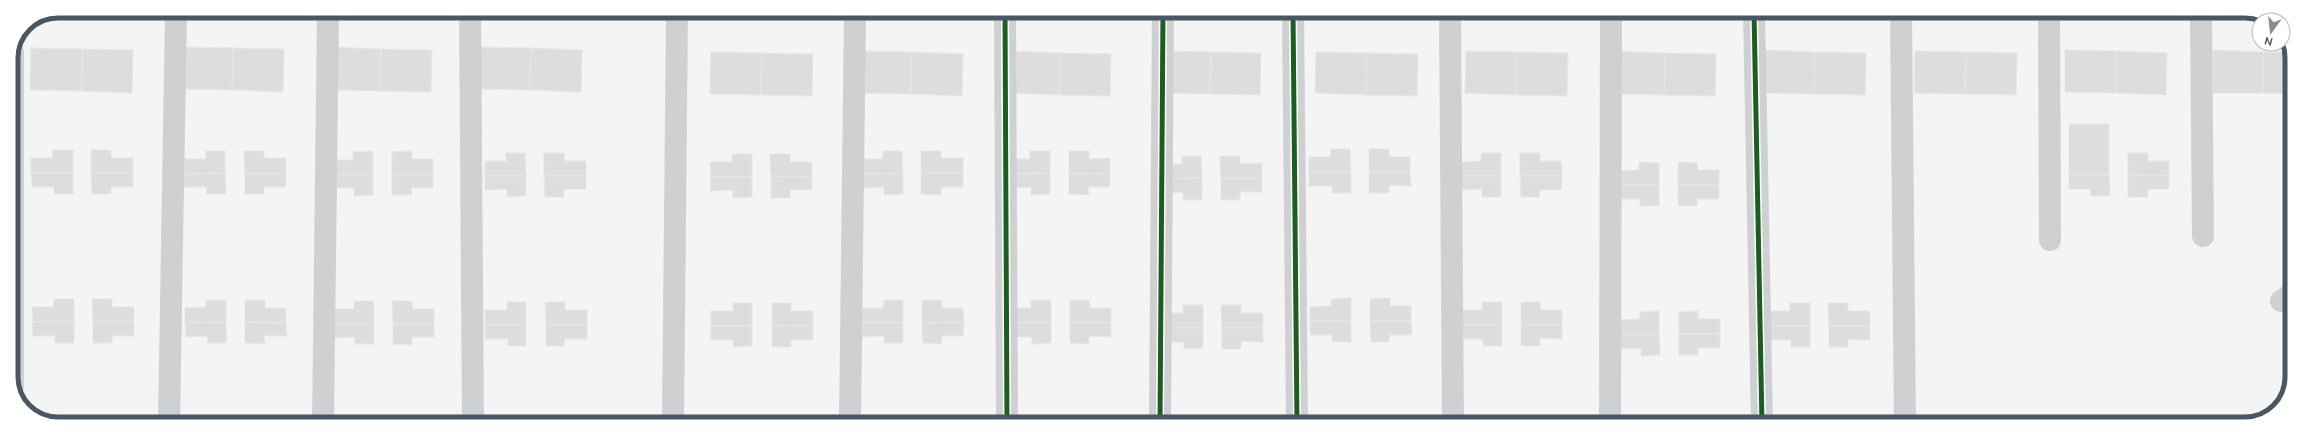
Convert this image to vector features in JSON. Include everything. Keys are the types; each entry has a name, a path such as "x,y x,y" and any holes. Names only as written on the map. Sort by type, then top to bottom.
{"street":[{"path":"169,417 176,18"},
{"path":"323,417 328,18"},
{"path":"470,18 474,417"},
{"path":"673,417 677,18"},
{"path":"850,417 855,18"},
{"path":"1005,18 1007,417"},
{"path":"1160,417 1163,18"},
{"path":"1293,18 1296,417"},
{"path":"1450,18 1453,417"},
{"path":"1610,417 1611,18"},
{"path":"1754,18 1762,417"},
{"path":"1901,18 1905,417"},
{"path":"2049,18 2050,240"},
{"path":"2201,18 2203,236"}],"building":[{"path":"182,47 233,48 232,90 181,89"},
{"path":"330,47 381,49 380,91 329,90"},
{"path":"480,47 531,48 530,90 479,89"},
{"path":"31,48 83,49 81,91 30,90"},
{"path":"233,48 284,49 283,92 232,90"},
{"path":"531,48 582,50 581,92 530,90"},
{"path":"83,49 133,50 132,93 81,91"},
{"path":"381,49 432,50 431,92 380,91"},
{"path":"1765,50 1815,52 1814,94 1764,93"},
{"path":"2065,50 2116,51 2116,93 2065,92"},
{"path":"2213,50 2264,52 2263,93 2213,93"},
{"path":"861,51 912,52 911,94 860,93"},
{"path":"1009,51 1060,53 1059,95 1008,93"},
{"path":"1160,51 1211,52 1210,94 1159,93"},
{"path":"1466,51 1517,52 1516,95 1465,93"},
{"path":"1614,51 1665,53 1664,95 1613,94"},
{"path":"1915,51 1966,52 1965,94 1914,93"},
{"path":"2116,51 2167,53 2166,95 2116,93"},
{"path":"711,52 762,53 761,95 710,94"},
{"path":"912,52 963,54 962,96 911,94"},
{"path":"1211,52 1261,53 1260,95 1210,94"},
{"path":"1316,52 1367,53 1366,95 1315,93"},
{"path":"1517,52 1568,53 1567,96 1516,95"},
{"path":"1815,52 1866,53 1865,95 1814,94"},
{"path":"1966,52 2017,53 2016,95 1965,94"},
{"path":"2264,52 2284,52 2285,94 2263,93"},
{"path":"762,53 813,54 812,96 761,95"},
{"path":"1060,53 1111,54 1110,96 1059,95"},
{"path":"1367,53 1418,54 1417,96 1366,95"},
{"path":"1665,53 1716,54 1715,96 1664,95"},
{"path":"2069,124 2109,124 2109,175 2069,175"},
{"path":"1330,149 1350,149 1351,172 1309,172 1309,157 1331,157"},
{"path":"1369,149 1389,149 1389,157 1410,157 1410,172 1369,172"},
{"path":"53,150 73,150 73,173 31,173 31,158 53,158"},
{"path":"91,150 111,150 111,158 133,158 133,173 91,173"},
{"path":"206,151 225,151 225,173 184,174 184,159 206,159"},
{"path":"244,151 264,151 264,158 286,158 286,173 245,174"},
{"path":"373,151 373,174 332,175 332,160 353,160 353,152"},
{"path":"412,151 412,159 433,159 433,174 392,175 392,152"},
{"path":"882,151 902,151 903,173 861,174 861,159 883,159"},
{"path":"921,151 941,151 941,158 963,158 963,173 921,173"},
{"path":"1030,151 1050,151 1050,173 1009,174 1009,159 1030,159"},
{"path":"1069,151 1089,151 1089,159 1110,158 1110,173 1069,174"},
{"path":"506,153 525,153 526,176 485,176 485,161 506,161"},
{"path":"544,153 564,153 565,161 586,161 586,176 544,176"},
{"path":"1481,153 1501,153 1501,176 1460,176 1460,162 1481,161"},
{"path":"1520,153 1540,153 1540,161 1561,161 1562,176 1520,176"},
{"path":"2128,153 2148,153 2148,161 2169,161 2169,176 2128,175"},
{"path":"732,154 752,154 752,177 711,177 710,162 732,162"},
{"path":"770,154 790,154 790,162 812,162 812,177 771,176"},
{"path":"1182,156 1201,156 1202,178 1161,179 1161,164 1182,164"},
{"path":"1220,156 1240,156 1240,164 1262,163 1262,179 1221,179"},
{"path":"1639,162 1659,163 1659,185 1618,185 1618,171 1639,170"},
{"path":"1678,162 1697,163 1698,170 1719,170 1719,185 1678,185"},
{"path":"1309,172 1351,172 1351,193 1332,193 1332,186 1309,186"},
{"path":"1369,172 1410,172 1411,186 1389,185 1389,193 1369,193"},
{"path":"31,173 73,173 73,194 54,194 54,187 32,187"},
{"path":"91,173 133,173 133,187 111,187 111,194 92,194"},
{"path":"225,173 226,194 207,194 206,187 184,187 184,174"},
{"path":"286,173 286,187 264,187 264,194 245,194 245,174"},
{"path":"903,173 903,194 884,195 884,187 861,188 861,174"},
{"path":"921,173 963,173 963,187 941,187 941,195 921,194"},
{"path":"1050,173 1050,194 1031,195 1031,187 1009,188 1009,174"},
{"path":"1110,173 1110,187 1088,187 1089,195 1069,194 1069,174"},
{"path":"373,174 373,195 354,196 354,188 332,188 332,175"},
{"path":"433,174 433,188 411,188 412,195 392,195 392,175"},
{"path":"2069,175 2109,175 2110,196 2091,196 2090,189 2069,189"},
{"path":"2128,175 2169,176 2169,189 2148,189 2148,197 2128,197"},
{"path":"485,176 526,176 526,196 507,197 507,189 485,190"},
{"path":"544,176 586,176 586,189 564,189 564,197 545,197"},
{"path":"771,176 812,177 812,190 790,190 790,198 771,198"},
{"path":"1460,176 1501,176 1501,197 1482,197 1482,189 1460,190"},
{"path":"1520,176 1562,176 1561,190 1540,190 1539,197 1521,197"},
{"path":"711,177 752,177 752,197 733,198 733,190 710,191"},
{"path":"1202,178 1202,200 1183,200 1183,192 1161,193 1161,179"},
{"path":"1221,179 1262,179 1262,192 1240,192 1240,200 1221,200"},
{"path":"1618,185 1659,185 1659,206 1640,206 1640,199 1618,199"},
{"path":"1678,185 1719,185 1719,199 1697,199 1697,206 1678,206"},
{"path":"1351,298 1351,321 1310,321 1310,307 1331,306 1331,299"},
{"path":"1390,298 1390,306 1411,306 1411,321 1370,321 1370,299"},
{"path":"54,299 74,299 74,322 33,322 32,307 54,307"},
{"path":"92,299 112,299 112,307 134,307 134,322 93,322"},
{"path":"206,300 226,300 226,323 185,322 185,308 206,307"},
{"path":"245,300 265,300 265,308 286,308 286,323 245,322"},
{"path":"884,300 903,300 903,323 862,323 862,308 883,308"},
{"path":"922,300 942,300 942,308 963,308 964,322 922,323"},
{"path":"1031,300 1051,300 1051,323 1010,323 1010,308 1031,308"},
{"path":"1070,300 1089,300 1090,308 1111,308 1111,323 1070,323"},
{"path":"354,301 374,301 374,324 333,324 333,309 354,309"},
{"path":"392,301 412,301 413,309 434,309 434,324 393,324"},
{"path":"507,302 526,302 526,325 485,325 485,310 507,310"},
{"path":"545,302 565,302 565,310 587,310 587,325 546,325"},
{"path":"1482,302 1502,302 1502,325 1461,325 1461,310 1482,310"},
{"path":"1521,302 1540,302 1541,310 1562,310 1562,325 1521,325"},
{"path":"733,303 752,303 752,326 711,326 711,311 733,311"},
{"path":"772,303 791,303 791,311 813,311 813,325 772,326"},
{"path":"1790,303 1810,303 1810,326 1769,326 1768,311 1790,311"},
{"path":"1828,303 1848,303 1848,311 1870,311 1870,326 1829,326"},
{"path":"1183,305 1203,305 1203,328 1162,328 1161,313 1183,313"},
{"path":"1221,305 1241,305 1241,313 1263,313 1263,328 1222,328"},
{"path":"1659,311 1659,334 1618,335 1618,320 1640,319 1640,312"},
{"path":"1698,311 1698,319 1720,319 1720,334 1679,334 1679,312"},
{"path":"1310,321 1351,321 1351,342 1332,342 1332,335 1310,335"},
{"path":"1370,321 1411,321 1412,335 1390,335 1389,342 1371,342"},
{"path":"33,322 74,322 74,343 55,343 55,336 32,336"},
{"path":"93,322 134,322 134,336 112,336 112,343 93,343"},
{"path":"185,322 226,323 227,343 208,343 207,336 186,337"},
{"path":"245,322 286,323 287,336 264,336 265,344 245,343"},
{"path":"964,322 963,336 942,336 941,344 923,343 922,323"},
{"path":"862,323 903,323 903,343 884,343 884,336 862,337"},
{"path":"1010,323 1051,323 1051,343 1032,344 1032,337 1010,337"},
{"path":"1070,323 1111,323 1111,337 1089,336 1089,344 1070,343"},
{"path":"333,324 374,324 374,344 355,344 355,337 333,338"},
{"path":"393,324 434,324 434,337 412,337 412,345 393,344"},
{"path":"485,325 526,325 526,346 508,346 508,339 485,339"},
{"path":"546,325 587,325 587,339 565,339 564,346 546,346"},
{"path":"813,325 813,340 791,340 791,347 772,347 772,326"},
{"path":"1461,325 1502,325 1502,346 1483,346 1483,339 1461,339"},
{"path":"1521,325 1562,325 1562,339 1540,338 1540,346 1521,346"},
{"path":"711,326 752,326 752,346 734,347 733,340 711,340"},
{"path":"1769,326 1810,326 1810,347 1791,347 1791,340 1768,340"},
{"path":"1829,326 1870,326 1870,340 1848,339 1848,347 1829,347"},
{"path":"1162,328 1203,328 1203,348 1184,349 1184,342 1161,342"},
{"path":"1222,328 1263,328 1263,342 1241,341 1241,349 1222,349"},
{"path":"1659,334 1660,355 1641,356 1641,348 1619,349 1618,335"},
{"path":"1679,334 1720,334 1720,348 1698,348 1698,355 1679,355"}],"cycle path":[{"path":"1005,18 1007,417"},
{"path":"1160,417 1163,18"},
{"path":"1293,18 1297,417"},
{"path":"1754,18 1762,417"}]}
